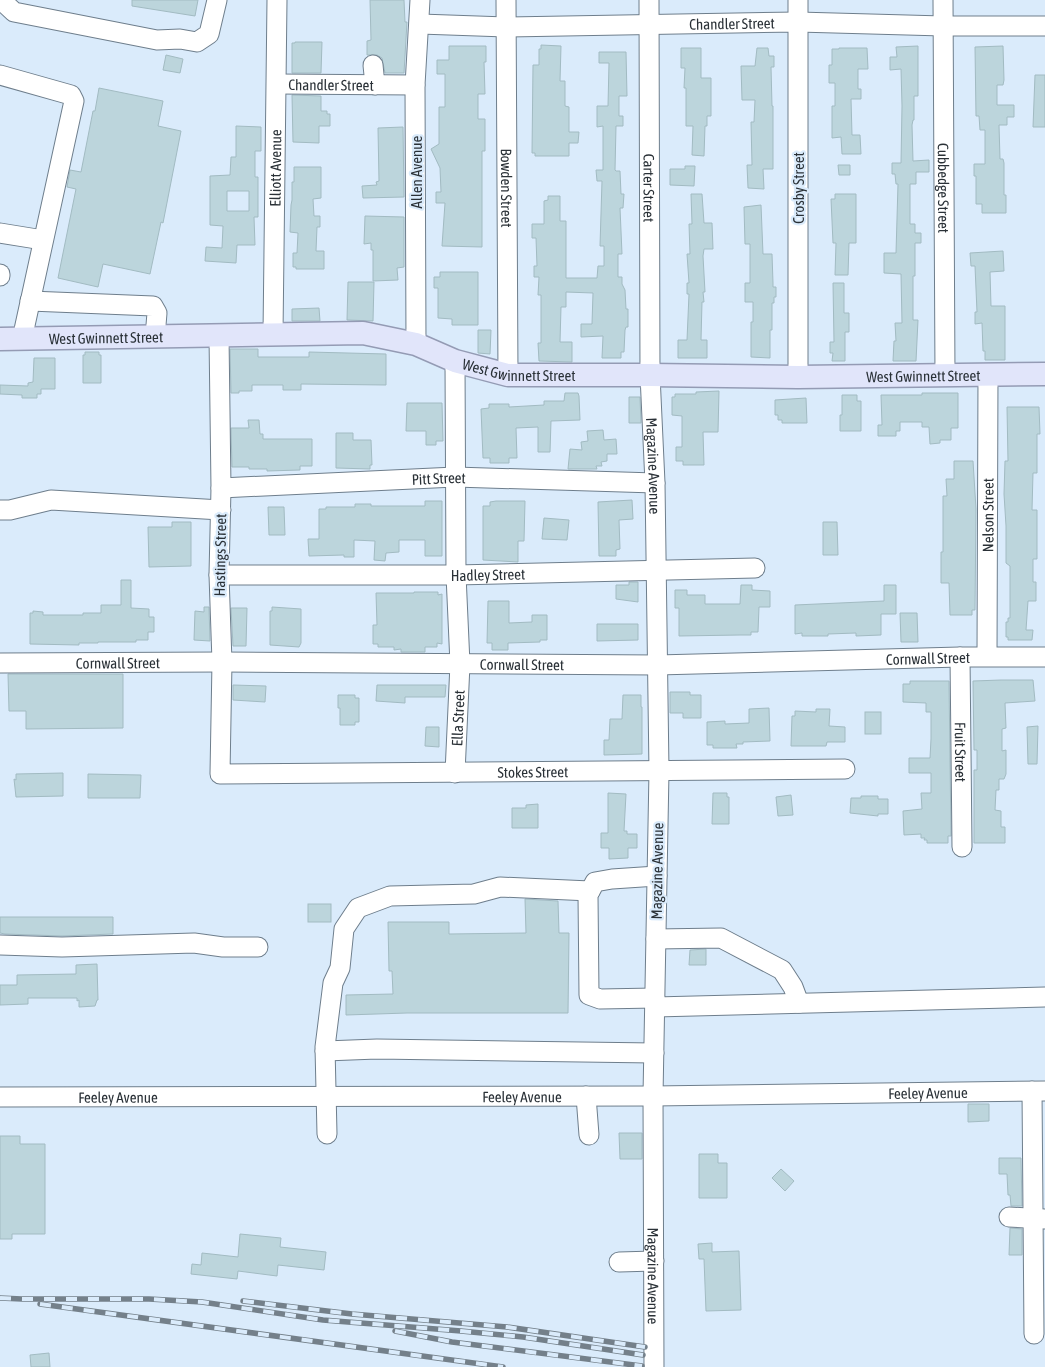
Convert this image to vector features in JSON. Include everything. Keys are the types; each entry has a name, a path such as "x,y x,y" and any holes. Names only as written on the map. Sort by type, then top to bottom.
{"main road":[{"name":"West Gwinnett Street","path":"11,339 363,333 416,344 455,361 508,376 1045,374"}],"street":[{"path":"2,0 14,12 157,40 180,38 197,42 208,34 217,0"},
{"name":"Elliott Avenue","path":"274,334 278,0"},
{"name":"Allen Avenue","path":"416,344 415,85 420,0"},
{"name":"Bowden Street","path":"506,0 508,376"},
{"name":"Carter Street","path":"649,0 650,375"},
{"name":"Crosby Street","path":"798,0 798,376"},
{"name":"Cubbedge Street","path":"943,0 945,375"},
{"name":"Chandler Street","path":"420,24 506,26 649,25 798,22 856,16 943,26 1045,26"},
{"path":"374,65 375,85"},
{"path":"0,75 71,94 74,101 30,301 11,339"},
{"name":"Chandler Street","path":"277,84 415,85"},
{"path":"0,233 43,240"},
{"path":"30,301 153,306 157,313 155,337"},
{"name":"Hastings Street","path":"218,336 221,488 219,576 222,662 220,774"},
{"name":"Ella Street","path":"454,772 460,664 456,575 455,361"},
{"name":"Nelson Street","path":"987,656 988,374"},
{"name":"Magazine Avenue","path":"650,375 655,483 659,771 653,1096 654,1367"},
{"name":"Pitt Street","path":"221,488 455,477 655,483"},
{"path":"0,510 10,510 50,500 221,510"},
{"name":"Hadley Street","path":"219,576 456,575 756,568"},
{"name":"Cornwall Street","path":"0,664 222,662 657,666 987,656 1045,657"},
{"name":"Fruit Street","path":"960,657 962,847"},
{"name":"Stokes Street","path":"220,774 845,769"},
{"path":"657,876 595,882 588,895 589,995 600,999 655,1003 798,1003 1045,997"},
{"path":"327,1134 325,1051 334,983 340,968 344,929 358,908 390,896 474,894 500,887 590,891"},
{"path":"656,939 721,938 782,970 793,987 798,1003"},
{"path":"0,946 62,947 194,943 223,947 258,947"},
{"path":"325,1051 377,1049 654,1053"},
{"path":"1032,1334 1039,1219 1038,1091"},
{"name":"Feeley Avenue","path":"0,1096 653,1096 1038,1091"},
{"path":"586,1096 589,1135"},
{"path":"1009,1217 1039,1219"},
{"path":"619,1262 654,1261"}],"building":[{"path":"132,0 198,0 195,16 132,6"},
{"path":"370,0 404,0 405,22 407,22 404,73 385,73 382,58 377,55 367,55 367,41 371,40"},
{"path":"322,42 321,73 292,73 292,43"},
{"path":"541,45 561,46 560,81 565,81 565,106 569,107 569,132 579,132 578,143 569,143 569,156 535,156 535,153 532,153 533,65 539,65 539,49 541,49"},
{"path":"449,46 486,46 486,62 484,62 485,94 478,94 478,119 485,119 485,151 482,151 482,247 442,246 445,203 436,203 436,192 441,192 440,168 431,149 439,144 439,107 445,107 445,74 437,74 437,60 449,60"},
{"path":"918,46 918,96 914,96 914,120 912,125 913,161 929,160 929,172 916,172 916,184 910,184 910,224 915,224 915,233 921,233 921,243 915,243 915,276 913,276 913,320 918,320 916,361 893,361 894,341 896,341 895,323 902,323 901,274 884,273 884,253 896,253 898,184 896,184 895,174 892,174 892,163 901,163 902,106 901,69 890,70 890,57 897,57 896,47"},
{"path":"1003,46 1004,80 1003,85 997,85 997,105 1014,105 1014,117 1007,117 1007,125 999,125 1000,159 1003,159 1004,163 1006,213 982,213 982,204 976,204 974,164 985,164 985,130 980,130 979,116 976,116 975,47"},
{"path":"681,48 701,48 701,78 711,78 711,116 707,116 707,126 705,126 704,156 692,155 693,126 686,126 685,68 681,68"},
{"path":"757,48 768,48 769,56 774,56 774,67 771,67 773,169 763,169 764,189 748,188 747,165 752,165 751,122 754,122 755,100 742,100 741,66 755,66"},
{"path":"867,48 868,69 858,69 858,89 861,89 861,99 851,99 852,135 860,135 861,154 842,154 841,137 832,138 832,106 835,106 835,83 829,83 829,65 832,65 832,49"},
{"path":"599,52 626,52 627,96 619,96 619,116 623,116 623,126 616,126 615,170 620,171 621,194 624,194 623,208 620,208 622,254 618,254 618,277 622,277 626,309 628,309 628,327 625,330 624,352 621,352 621,358 602,358 603,336 581,337 581,324 592,324 593,293 566,292 566,307 561,307 560,342 572,342 572,362 539,361 538,343 541,343 541,295 538,295 539,277 534,277 534,266 537,266 536,238 532,238 532,224 544,224 544,201 548,200 548,196 560,196 560,221 566,221 566,278 597,278 598,266 604,266 604,246 600,246 602,181 597,181 596,170 603,170 603,126 597,127 597,106 608,106 609,63 599,63"},
{"path":"166,55 183,59 180,73 163,70"},
{"path":"1035,75 1045,75 1045,127 1033,127"},
{"path":"99,88 163,101 158,126 181,131 163,223 161,222 150,274 103,264 98,287 58,278 76,189 67,187 70,170 81,172"},
{"path":"292,95 321,96 321,111 327,111 327,114 330,114 330,126 319,126 319,143 293,142"},
{"path":"236,126 261,127 261,151 255,151 255,177 258,177 258,217 254,217 255,245 237,245 236,263 205,261 206,247 222,248 223,226 210,225 210,176 230,175 231,157 236,157","holes":["227,191 249,191 249,211 227,211"]},
{"path":"403,127 404,197 363,198 362,186 377,185 376,182 379,181 378,128"},
{"path":"838,165 850,165 850,175 839,175"},
{"path":"685,166 695,166 694,186 670,185 670,169 685,169"},
{"path":"294,167 321,167 321,198 313,199 314,216 320,216 320,227 317,227 316,251 324,251 324,269 296,269 296,267 293,267 293,253 297,253 298,233 290,232"},
{"path":"691,194 702,194 704,223 712,223 713,249 704,249 703,256 705,292 703,292 704,302 702,302 701,340 707,340 707,358 678,358 678,340 687,340 689,294 687,294 687,283 689,283 687,254 690,254 689,224 692,224"},
{"path":"835,194 856,194 856,243 849,243 848,275 835,275 836,243 833,243 831,199 835,199"},
{"path":"761,205 763,254 772,254 773,287 776,287 776,297 774,297 774,303 772,303 770,358 751,357 753,302 745,302 745,283 750,283 750,244 745,244 744,207"},
{"path":"365,216 404,217 404,267 397,268 398,280 373,281 373,250 371,250 371,243 364,244"},
{"path":"1003,251 1004,271 990,272 991,306 1005,306 1005,360 985,360 982,323 975,324 975,312 977,312 975,266 971,266 970,253"},
{"path":"440,272 478,272 478,325 452,325 452,319 438,318 438,288 434,288 434,277 440,277"},
{"path":"348,282 374,282 373,321 347,320"},
{"path":"833,283 844,283 844,313 849,313 849,332 845,332 845,361 832,361 833,353 830,353 830,342 834,342"},
{"path":"319,308 320,321 292,321 292,309"},
{"path":"478,330 491,330 490,354 478,353"},
{"path":"230,349 258,349 258,357 309,357 309,352 386,354 386,385 301,384 301,390 283,390 283,385 252,385 252,391 231,393"},
{"path":"85,352 99,352 99,355 101,355 101,383 83,383 83,355 85,355"},
{"path":"34,358 55,358 55,389 41,389 41,394 37,394 37,398 22,398 22,395 0,394 0,385 28,386 28,383 33,382"},
{"path":"719,391 718,432 703,432 704,465 683,465 683,461 676,461 676,447 682,447 682,416 672,415 672,397 675,397 675,394"},
{"path":"565,393 578,393 580,420 551,421 550,452 538,452 538,427 516,428 517,458 509,458 509,463 490,463 490,458 483,458 481,409 489,408 489,404 509,404 509,407 544,405 544,401 564,401"},
{"path":"922,393 958,393 958,428 951,428 951,440 940,440 940,443 930,444 929,427 922,427 922,422 900,422 900,431 896,431 896,436 878,436 878,425 882,425 881,395 922,395"},
{"path":"842,395 857,395 857,401 861,401 861,431 840,431"},
{"path":"629,397 640,397 641,423 629,423"},
{"path":"806,398 807,423 782,423 782,420 778,420 778,415 775,415 775,400"},
{"path":"407,403 442,403 443,441 436,441 436,445 426,445 426,431 406,431"},
{"path":"1007,407 1039,407 1040,434 1037,434 1037,473 1033,473 1032,510 1037,510 1037,559 1033,559 1033,582 1036,582 1036,601 1028,601 1026,630 1033,630 1032,640 1008,640 1008,637 1006,637 1006,622 1010,618 1010,566 1006,563 1004,494 1005,461 1008,461"},
{"path":"248,420 259,420 260,434 263,434 263,439 312,439 312,466 300,466 300,470 267,471 267,469 232,467 231,428 249,428"},
{"path":"603,430 604,440 616,439 617,454 607,454 607,461 601,462 602,466 596,466 597,469 568,469 570,449 582,450 581,442 588,441 587,431"},
{"path":"336,433 353,433 353,440 371,440 372,465 370,465 370,469 336,468"},
{"path":"954,461 973,461 976,509 975,610 972,610 972,615 950,615 949,583 941,583 943,496 947,496 946,479 954,479"},
{"path":"632,500 633,519 619,520 620,549 616,550 616,556 599,556 598,502"},
{"path":"425,501 442,501 442,556 425,556 425,540 399,540 399,552 386,553 385,561 374,560 375,541 354,540 354,557 344,557 344,555 309,556 308,539 319,539 319,509 326,509 326,507 355,507 355,504 371,504 371,506 425,506"},
{"path":"525,501 524,541 518,541 518,562 483,560 483,506 490,506 490,502"},
{"path":"268,507 284,507 285,535 269,535"},
{"path":"544,518 569,520 567,540 542,539"},
{"path":"172,522 191,522 191,566 149,567 148,527 172,527"},
{"path":"823,522 837,522 838,555 823,555"},
{"path":"121,580 131,580 131,608 149,609 149,617 154,617 154,632 148,632 148,640 79,643 79,645 30,644 30,613 33,613 33,611 43,612 43,615 83,615 83,613 101,613 101,605 121,605"},
{"path":"629,582 638,582 638,602 616,599 616,585 629,585"},
{"path":"741,585 752,585 752,590 770,591 770,607 759,607 758,632 751,632 751,635 679,636 679,608 675,608 675,590 687,590 687,595 705,595 705,604 740,604"},
{"path":"884,585 896,585 896,614 881,614 881,635 856,636 856,633 802,636 802,633 795,634 795,605 884,601"},
{"path":"438,592 438,595 442,594 442,644 437,643 437,647 425,647 425,652 401,652 401,649 394,650 394,647 378,647 378,644 373,644 373,625 377,625 376,593"},
{"path":"488,601 509,601 509,623 532,622 532,615 547,615 547,640 508,643 508,650 492,650 492,643 487,643"},
{"path":"204,607 209,607 210,641 194,640 195,611 204,612"},
{"path":"272,607 301,609 301,643 299,647 270,645 270,611 272,611"},
{"path":"231,608 247,608 246,646 233,646"},
{"path":"900,613 917,613 918,642 901,642"},
{"path":"597,624 638,624 638,640 597,641"},
{"path":"8,674 123,674 123,728 26,729 26,711 9,711"},
{"path":"1033,680 1035,701 1005,703 1006,728 1002,729 1002,751 1006,750 1006,774 1004,779 999,779 999,790 996,790 995,810 1001,811 1001,827 1005,827 1005,843 974,843 974,770 977,770 977,750 974,750 973,681"},
{"path":"910,681 949,681 951,836 948,836 948,843 927,843 927,840 924,840 925,838 921,838 921,834 904,835 903,811 922,809 921,793 931,793 931,773 909,773 909,758 930,758 931,739 931,712 926,712 926,703 903,702 903,684 910,684"},
{"path":"233,685 266,686 265,702 233,700"},
{"path":"377,685 446,685 445,697 405,697 405,703 376,701"},
{"path":"670,692 690,692 690,695 701,695 701,718 683,718 683,713 670,713"},
{"path":"338,695 355,695 355,698 359,698 359,722 355,722 355,725 340,725"},
{"path":"623,695 641,695 642,754 604,755 604,740 609,740 610,719 622,719"},
{"path":"769,708 770,741 743,742 743,744 736,744 737,748 713,748 713,745 707,745 707,722 725,721 725,724 749,723 749,709"},
{"path":"816,709 830,709 829,726 845,727 845,742 827,742 826,746 791,746 792,716 795,716 795,711 816,712"},
{"path":"865,712 881,712 881,734 865,734"},
{"path":"1038,726 1037,764 1028,764 1027,727"},
{"path":"426,727 439,727 439,747 425,746"},
{"path":"63,773 63,796 16,797 14,779 16,780 16,774"},
{"path":"88,774 141,775 140,798 88,798"},
{"path":"608,793 626,794 624,831 627,831 627,834 637,834 637,848 628,848 628,858 609,859 609,848 601,848 601,833 608,833"},
{"path":"713,793 727,793 727,797 729,797 729,824 712,824"},
{"path":"791,795 793,815 778,816 776,797"},
{"path":"861,796 878,796 878,799 888,799 888,814 878,814 878,816 850,813 851,798 861,798"},
{"path":"538,804 538,828 512,828 512,808 526,808 526,805"},
{"path":"525,899 558,901 559,933 569,933 568,1013 346,1015 346,995 393,994 392,971 389,971 388,922 449,922 449,934 526,933"},
{"path":"308,904 331,904 331,922 308,922"},
{"path":"0,917 113,917 113,934 62,936 5,934 0,933"},
{"path":"706,949 706,965 689,965 690,950"},
{"path":"97,964 98,1000 95,1006 79,1007 79,1000 77,1001 77,998 28,998 28,1004 0,1005 0,985 17,985 17,975 76,974 76,965"},
{"path":"968,1104 989,1104 989,1121 968,1122"},
{"path":"619,1133 642,1133 642,1159 620,1159"},
{"path":"0,1136 20,1136 20,1144 45,1144 45,1234 12,1234 12,1239 0,1239"},
{"path":"699,1154 718,1154 718,1163 727,1163 727,1198 699,1198"},
{"path":"999,1158 1021,1158 1022,1206 1011,1206 1010,1195 1008,1195 1007,1174 999,1174"},
{"path":"781,1169 794,1181 785,1191 772,1178"},
{"path":"1010,1228 1022,1229 1022,1255 1009,1255"},
{"path":"240,1234 281,1238 280,1247 326,1252 324,1270 278,1265 277,1276 238,1271 237,1279 191,1274 192,1264 201,1265 202,1253 238,1257"},
{"path":"712,1243 712,1252 739,1251 741,1310 706,1311 704,1259 699,1259 698,1244"},
{"path":"49,1353 50,1367 31,1367 30,1355"}],"railway":[{"path":"0,1298 149,1299 202,1302 323,1320 523,1337 643,1355"},
{"path":"243,1301 352,1314 507,1327 645,1347"},
{"path":"40,1304 503,1367"},
{"path":"395,1331 452,1342 642,1366"}]}
